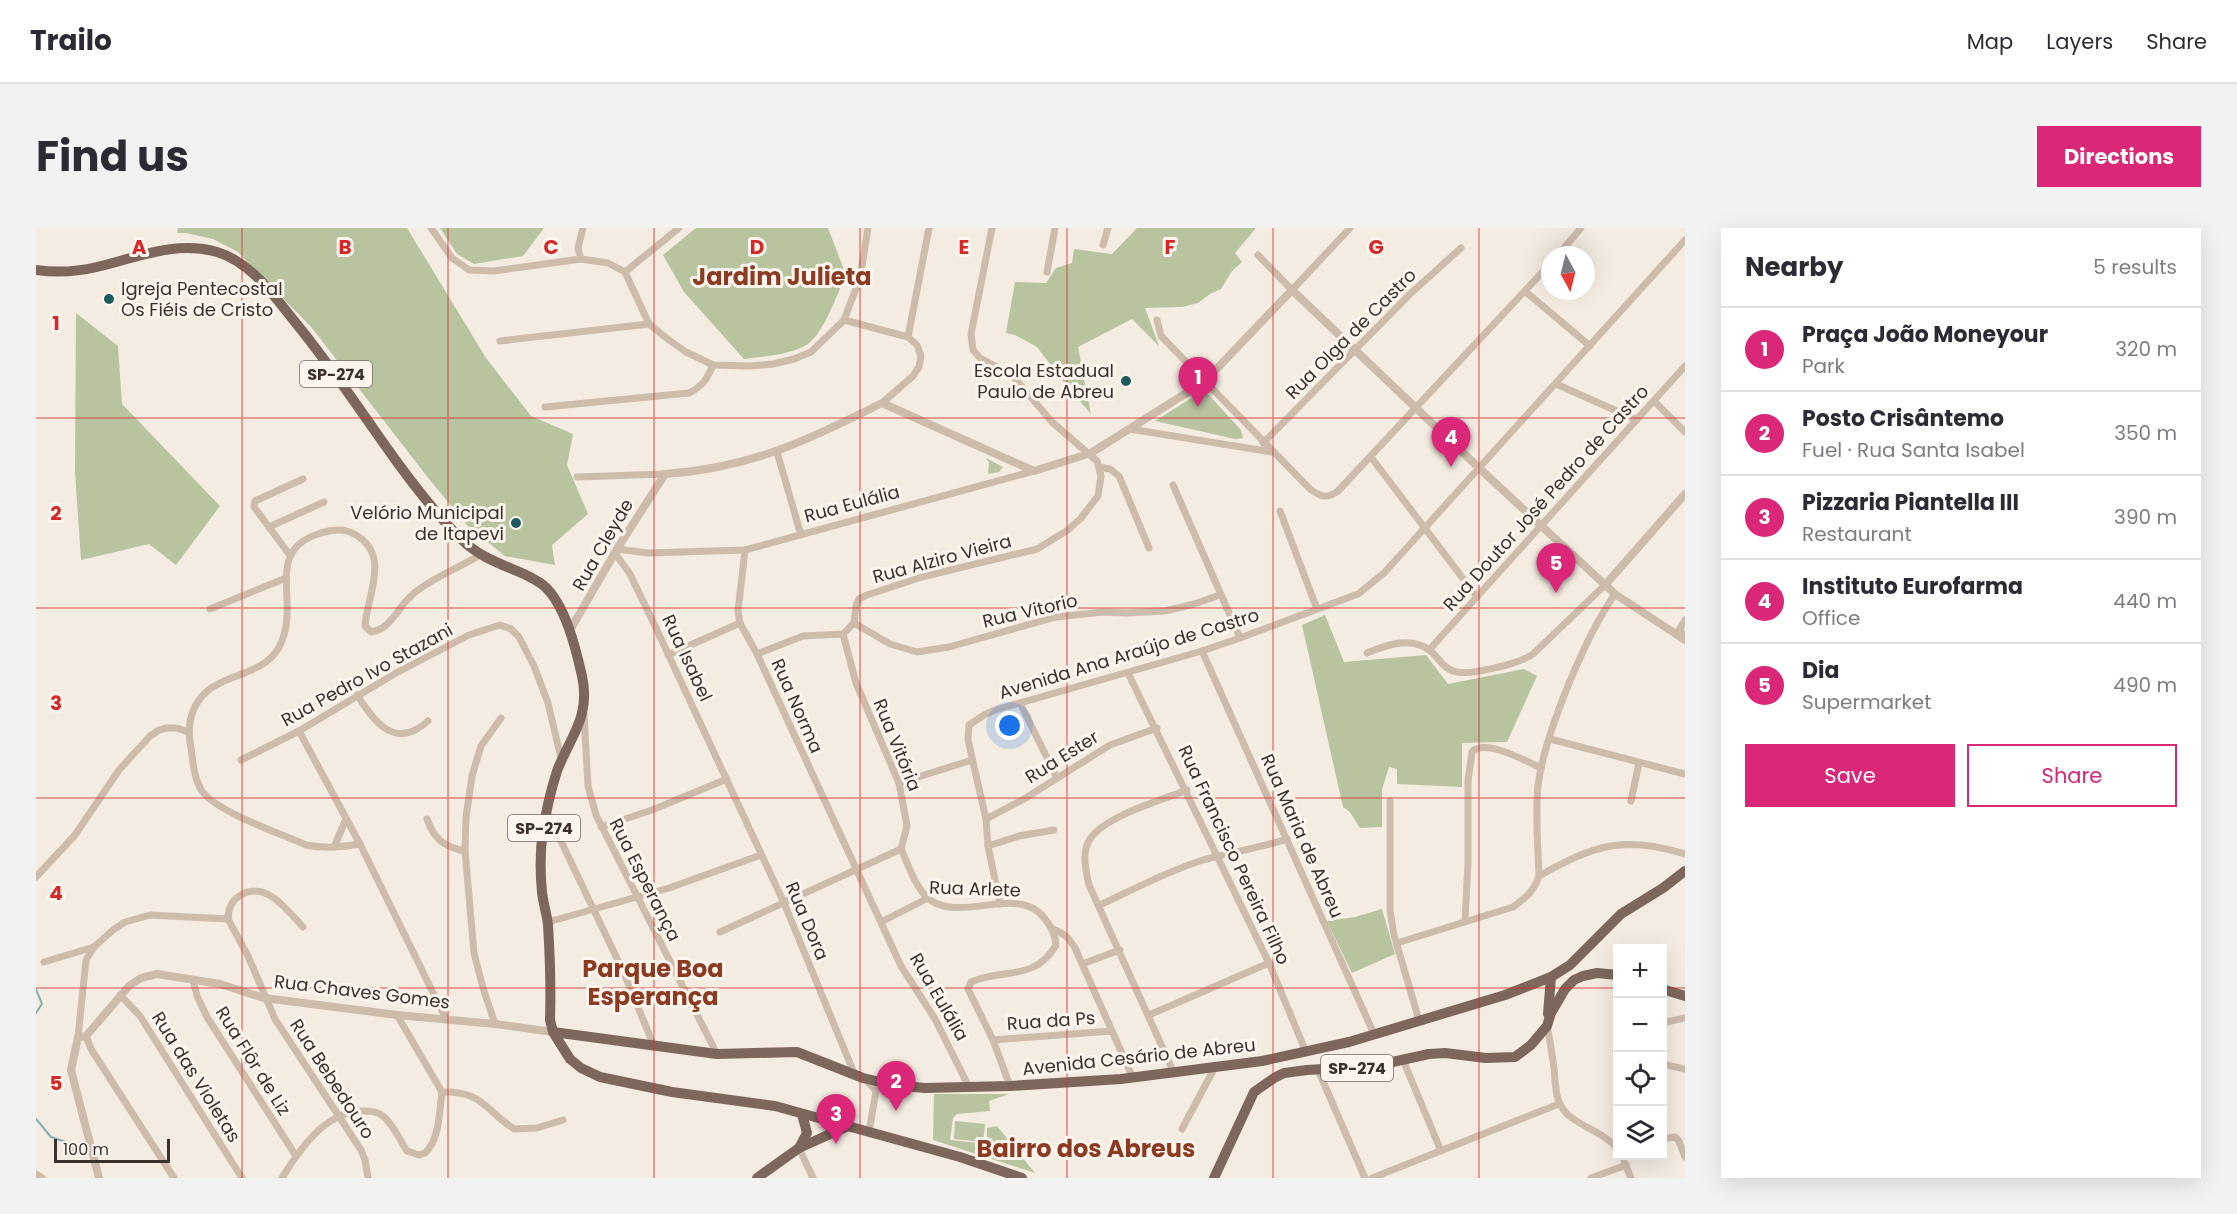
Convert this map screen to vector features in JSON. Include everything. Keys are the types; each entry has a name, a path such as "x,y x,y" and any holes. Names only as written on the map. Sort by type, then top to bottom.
{"main road":[{"name":"SP-274","path":"36,270 72,272 146,254 189,248 206,249 234,261 260,280 273,295 326,360 398,463 462,540 480,555 543,584 553,596 562,612 583,679 583,709 571,744 557,772 543,829 541,866 542,894 548,922 550,1020 553,1032 570,1059 581,1068 600,1077 672,1092 775,1106 960,1157 1022,1178"},
{"name":"Avenida Cesário de Abreu","path":"553,1032 717,1054 797,1052 859,1077 893,1086 925,1088 1010,1086 1133,1078 1261,1061 1374,1034 1505,994 1551,977 1570,965 1621,914 1663,888 1685,871"},
{"name":"SP-274","path":"1254,1092 1284,1073 1355,1069 1429,1054 1445,1053 1486,1058 1515,1057 1531,1046 1547,1026 1551,1013 1565,989 1574,980 1583,975 1597,973 1613,975"},
{"path":"1547,1026 1551,977"},
{"path":"1667,991 1685,996"},
{"path":"1214,1178 1254,1092 1266,1073 1261,1061"},
{"path":"799,1148 807,1133 802,1114"},
{"path":"758,1178 799,1148 848,1126"}],"street":[{"path":"431,228 452,258 469,270 494,271 581,259 608,263 625,272 649,324 686,352 713,365 751,366 794,360 811,352 844,320 860,278 868,228"},
{"path":"581,259 578,248 583,228"},
{"path":"625,272 679,228"},
{"path":"908,337 929,228"},
{"path":"992,228 971,334 973,350 987,363 1012,375 1058,427 1091,453 1099,467 1110,469 1119,476 1149,548"},
{"path":"1047,272 1055,228"},
{"path":"1103,245 1108,228"},
{"path":"1292,290 1350,228"},
{"path":"1566,246 1581,228"},
{"name":"Avenida Ana Araújo de Castro","path":"1000,904 988,846 986,819 968,740 969,724 984,714 1202,651 1358,594 1372,584 1425,527 1685,240"},
{"name":"Rua Olga de Castro","path":"1263,443 1410,294 1461,248"},
{"path":"1258,255 1479,468 1615,594 1685,639"},
{"path":"1157,321 1161,336 1204,382 1272,452 1317,495 1324,497 1332,496 1338,491 1541,274"},
{"name":"Rua Eulália","path":"616,551 648,553 745,550 1034,471 1091,453 1204,382 1292,290"},
{"path":"1526,292 1590,346"},
{"path":"577,477 665,474 723,467 777,452 882,403 913,376 919,367 921,356 917,345 908,337 844,320"},
{"path":"500,342 649,324"},
{"path":"546,407 689,393 699,388 706,380 713,365"},
{"name":"Rua Doutor José Pedro de Castro","path":"1429,650 1685,366"},
{"path":"1556,384 1637,420"},
{"path":"1654,401 1685,432"},
{"path":"882,403 1034,471"},
{"path":"1130,429 1272,452"},
{"path":"777,452 801,535"},
{"path":"1371,457 1477,597"},
{"name":"Rua Alziro Vieira","path":"843,634 854,623 856,606 860,600 878,590 1037,549 1052,541 1068,530 1092,505 1100,487 1099,467"},
{"name":"Rua Cleyde","path":"569,632 581,615 616,551 665,474"},
{"path":"289,554 254,507 255,501 303,479"},
{"path":"1173,485 1240,638"},
{"path":"1367,653 1408,642 1429,650 1452,671 1462,673 1526,660 1606,584 1685,494"},
{"path":"269,527 324,502"},
{"path":"1280,511 1317,609"},
{"path":"360,844 319,848 229,811 209,799 198,784 188,732 192,716 206,692 261,665 273,656 282,640 287,620 286,567 289,554 309,537 330,530 349,531 367,543 376,563 375,581 365,626 371,632 382,629 409,597 480,555"},
{"name":"Rua Norma","path":"745,550 738,599 741,623 881,922"},
{"name":"Rua Isabel","path":"616,551 630,574 727,779"},
{"path":"210,609 286,578"},
{"path":"1397,943 1513,907 1535,888 1539,876 1537,800 1541,768 1574,675 1607,605 1615,594"},
{"name":"Rua Vitorio","path":"854,623 903,650 923,652 1056,617 1103,612 1165,611 1220,595"},
{"path":"1685,620 1679,630 1685,639"},
{"path":"668,655 741,623"},
{"name":"Rua Pedro Ivo Stazani","path":"241,760 300,731 357,695 469,635 500,625 511,629 519,637 534,666 548,703 562,760"},
{"path":"757,654 803,636 843,634"},
{"name":"Rua Vitória","path":"843,634 856,683 899,783 907,826 901,849"},
{"name":"Rua Maria de Abreu","path":"1202,651 1374,1034"},
{"name":"Rua Francisco Pereira Filho","path":"1128,672 1269,963 1306,1052"},
{"path":"357,695 371,717 388,731 406,733 428,721"},
{"path":"1020,703 1057,778"},
{"name":"Rua Esperança","path":"583,709 588,786 601,827 639,897 717,1054"},
{"path":"495,1023 474,954 465,850 466,817 472,776 481,746 501,718"},
{"path":"36,877 75,835 119,770 159,730 177,728 188,732"},
{"name":"Rua Ester","path":"986,819 1024,799 1110,745 1157,728"},
{"path":"300,731 360,844 446,1019"},
{"path":"1550,739 1685,774"},
{"path":"1465,921 1468,781 1472,752 1478,747 1485,747 1541,768"},
{"path":"899,783 972,760"},
{"path":"1631,801 1639,763"},
{"path":"601,827 660,807 727,779"},
{"name":"Rua Dora","path":"727,779 784,903 859,1077"},
{"path":"1174,1073 1089,885 1085,850 1090,838 1117,818 1187,790"},
{"path":"1390,801 1390,911 1419,1020"},
{"path":"547,812 623,971 654,1046"},
{"path":"334,848 346,819"},
{"path":"427,819 435,837 442,843 465,850"},
{"path":"988,846 1018,836 1054,830"},
{"path":"1100,905 1169,873 1218,856 1264,846 1287,838"},
{"path":"1539,876 1596,848 1612,844 1646,845 1685,854"},
{"path":"720,932 901,849 928,898"},
{"path":"548,922 639,897 761,855"},
{"path":"99,1178 70,1070 82,1036 86,960 94,947 125,922 136,917 150,915 228,919 228,911 234,900 246,892 261,891 283,906 303,927"},
{"name":"Rua Arlete","path":"881,922 928,898 937,904 965,907 1000,904 1032,906 1040,912 1053,929 1069,938 1133,1078"},
{"name":"Rua Bebedouro","path":"228,919 248,956 264,998 287,1039 361,1150 368,1178"},
{"name":"Rua Eulália","path":"881,922 902,966 935,1019 969,1087"},
{"path":"1010,1086 993,1040 968,989 971,982 978,979 1008,975 1036,965 1045,959 1056,945 1053,929"},
{"path":"44,962 94,947"},
{"path":"1082,964 1120,950"},
{"path":"1149,1015 1269,963"},
{"name":"Rua Chaves Gomes","path":"82,1036 134,981 148,975 175,976 236,988 264,998 396,1015 495,1023 553,1032"},
{"name":"Rua Flôr de Liz","path":"193,980 197,996 207,1017 296,1156"},
{"name":"Rua das Violetas","path":"120,995 140,1016 242,1178"},
{"path":"282,1178 296,1156 338,1115 359,1111 376,1112 382,1115 407,1151 419,1155 430,1148 435,1137 442,1092 396,1015"},
{"path":"1667,1022 1685,1018"},
{"path":"1547,1026 1559,1104 1571,1118 1597,1132 1613,1146"},
{"name":"Rua da Ps","path":"993,1040 1112,1031"},
{"path":"82,1036 174,1178"},
{"path":"1403,1060 1441,1150"},
{"path":"1667,1065 1685,1069"},
{"path":"1182,1129 1215,1067"},
{"path":"1318,1070 1365,1178"},
{"path":"859,1077 876,1090"},
{"path":"876,1090 893,1086"},
{"path":"869,1132 876,1090"},
{"path":"442,1092 472,1095 514,1129 537,1128 563,1120"},
{"path":"1372,1178 1559,1104"},
{"path":"1667,1138 1675,1137 1679,1141 1685,1157"},
{"path":"799,1148 813,1178"},
{"path":"1624,1160 1631,1178"},
{"path":"1591,1178 1626,1165"},
{"path":"36,1174 42,1178"}],"green space":[{"path":"178,228 407,228 486,358 531,416 573,434 567,465 588,514 552,545 555,565 505,556 468,526 312,328 238,252 213,239 177,233"},
{"path":"440,228 544,228 523,256 474,264 457,254"},
{"path":"696,228 828,228 846,275 835,302 814,338 794,351 744,359 684,292 663,255"},
{"path":"1137,228 1256,228 1235,253 1242,262 1232,271 1221,289 1198,303 1182,307 1145,308 1159,346 1132,319 1078,347 1091,414 1037,347 1015,335 1006,333 1015,282 1046,283 1056,268 1072,263 1074,249 1112,254"},
{"path":"76,313 118,346 122,404 220,506 176,565 149,544 81,560 75,472"},
{"path":"1201,392 1208,394 1241,430 1243,438 1235,439 1155,421"},
{"path":"986,458 1003,467 999,472 988,474 989,462"},
{"path":"1325,615 1344,662 1426,655 1448,684 1524,669 1537,676 1507,742 1462,743 1462,787 1397,784 1397,769 1389,767 1382,790 1382,827 1360,828 1350,812 1343,807 1302,625"},
{"path":"1382,909 1395,954 1352,973 1327,921 1355,917"},
{"path":"934,1094 1009,1094 989,1101 990,1111 957,1114 953,1118 950,1140 987,1144 987,1128 997,1126 1035,1173 933,1140"},
{"path":"955,1121 985,1124 983,1142 954,1139"}],"waterway":[{"path":"36,989 42,1004 36,1013"},
{"path":"36,1119 51,1137 69,1143 75,1153"}],"place":[{"name":"Igreja Pentecostal Os Fiéis de Cristo","path":"109,299"},
{"name":"Escola Estadual Paulo de Abreu","path":"1126,381"},
{"name":"Praça João Moneyour","path":"1198,407"},
{"name":"Instituto Eurofarma","path":"1451,467"},
{"name":"Velório Municipal de Itapevi","path":"516,523"},
{"name":"Dia","path":"1556,593"},
{"name":"Posto Crisântemo","path":"896,1111"},
{"name":"Pizzaria Piantella III","path":"836,1144"}],"district":[{"name":"Jardim Julieta","path":"782,277"},
{"name":"Parque Boa Esperança","path":"653,983"},
{"name":"Bairro dos Abreus","path":"1086,1149"}]}
